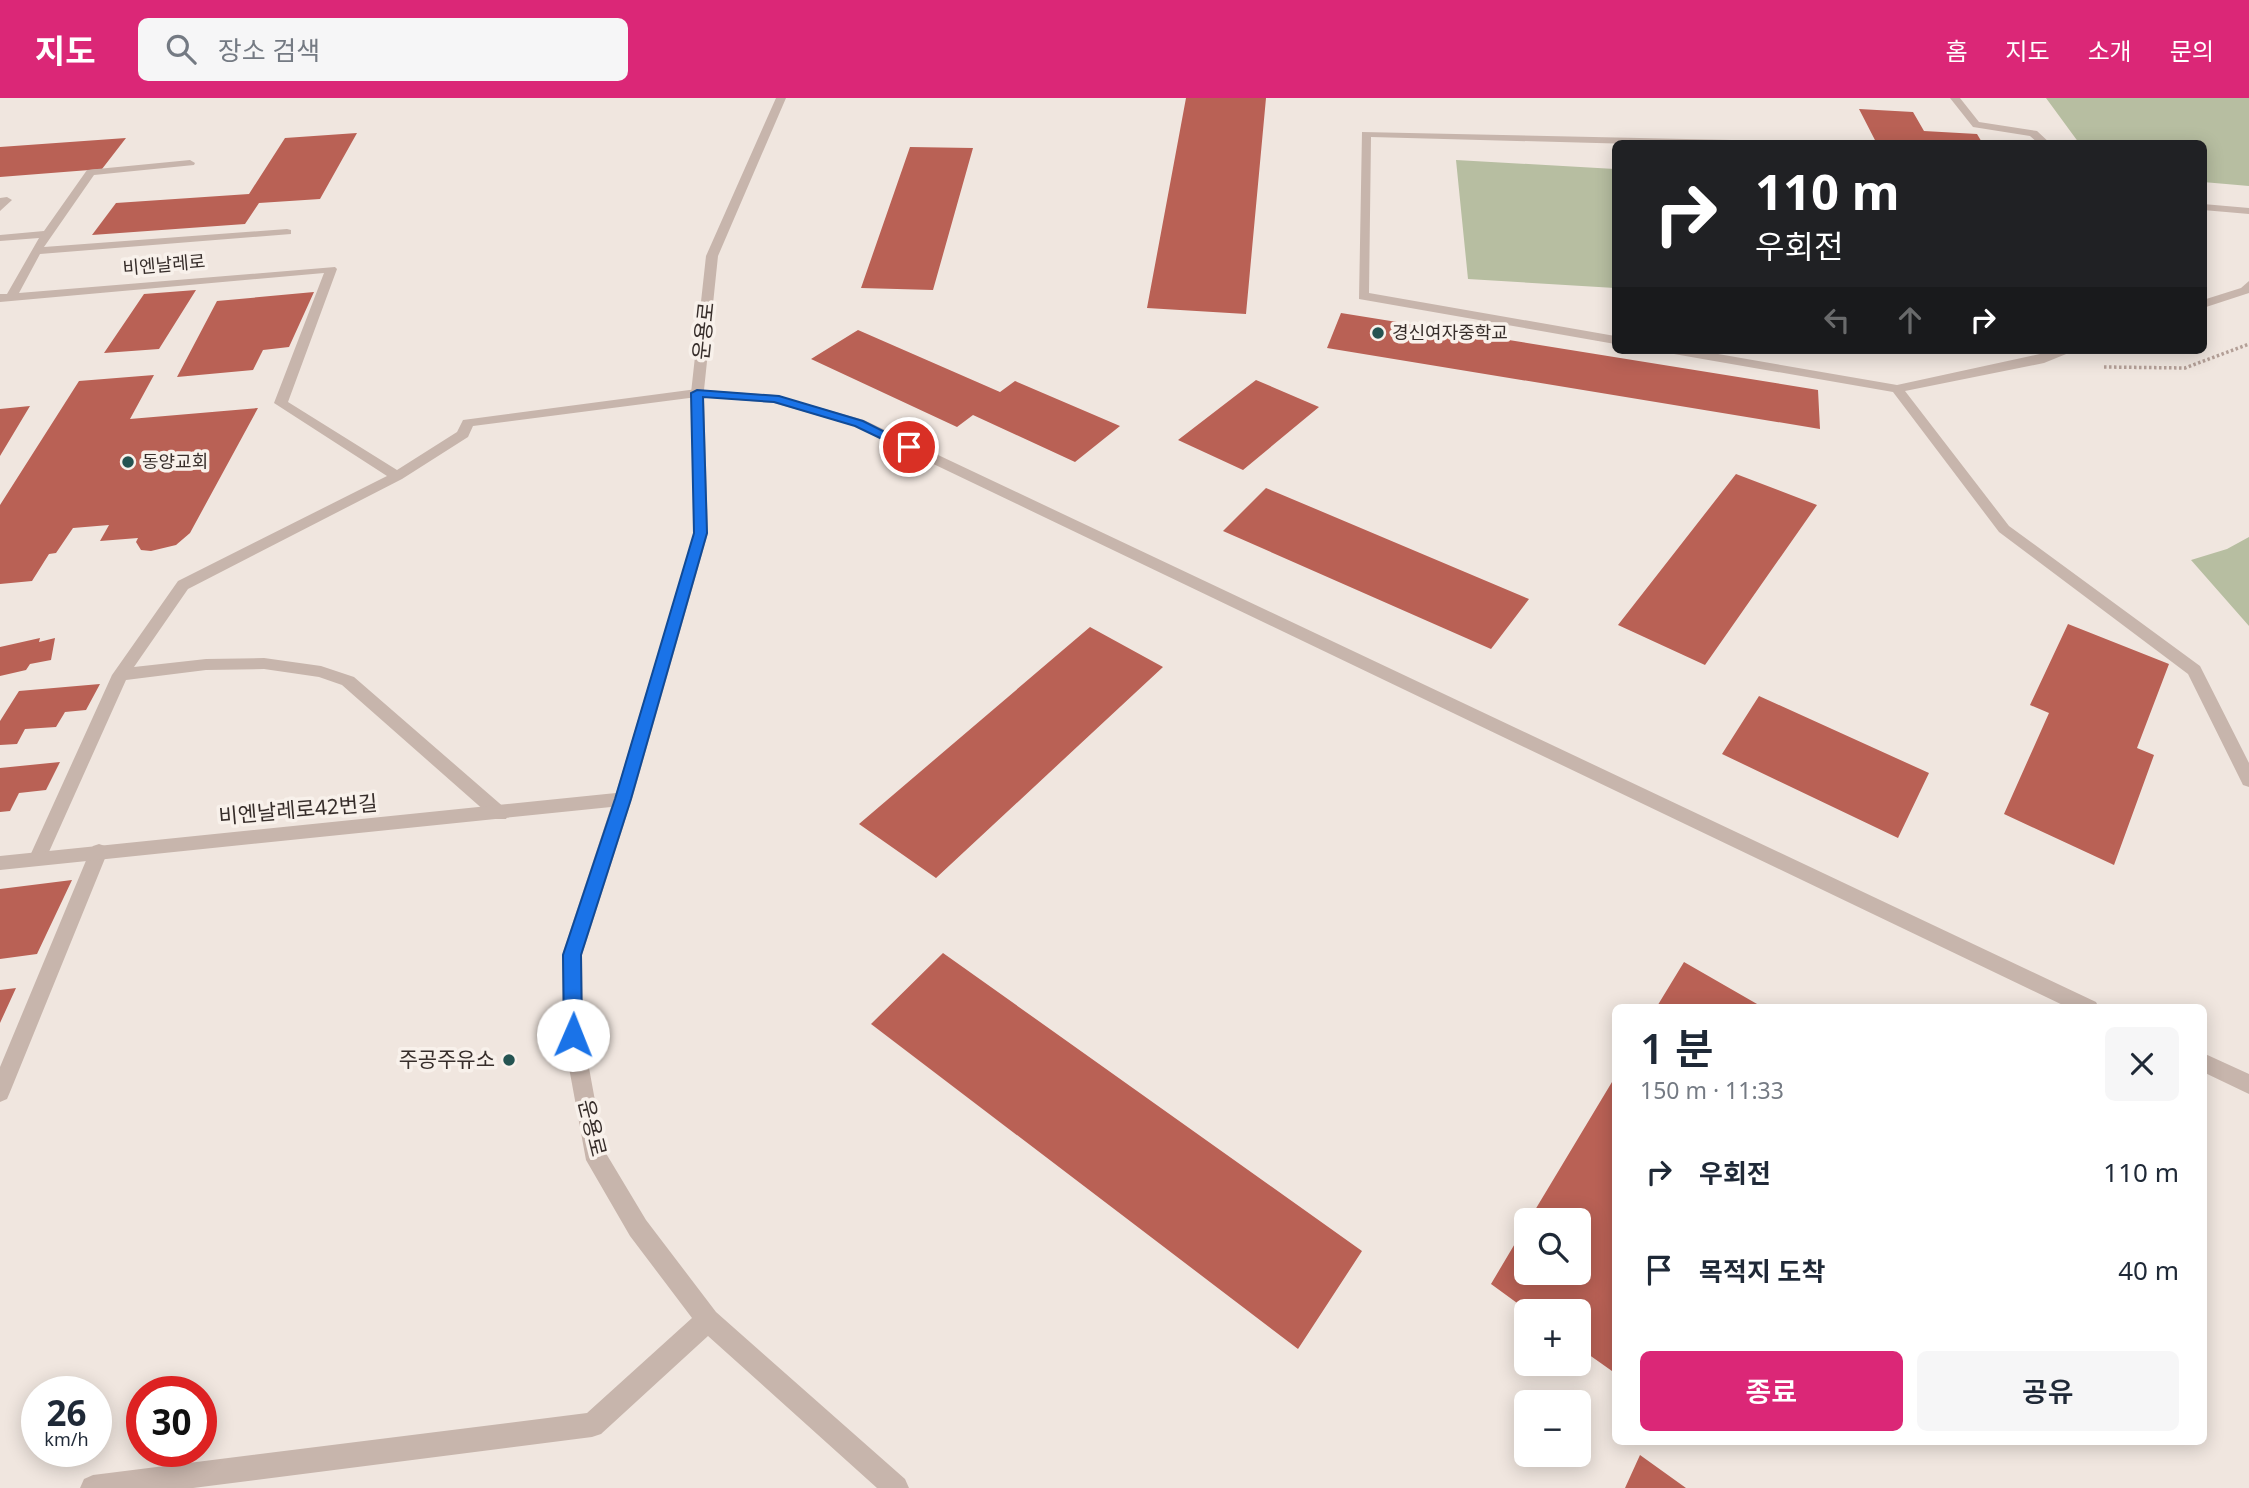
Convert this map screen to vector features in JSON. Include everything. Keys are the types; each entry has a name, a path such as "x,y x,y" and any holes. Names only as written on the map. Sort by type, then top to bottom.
{"street":[{"name":"운용로","path":"781,98 712,256 697,393 701,533 623,799 572,955 573,1035 594,1153 638,1228 708,1320 896,1488"},
{"path":"1955,98 1976,125 2033,133 2041,140"},
{"path":"1612,339 1363,296 1366,134 1613,140"},
{"path":"6,298 91,172 190,163"},
{"path":"0,201 7,200 0,208"},
{"path":"2207,206 2249,211"},
{"path":"36,251 287,232"},
{"path":"0,238 48,234"},
{"name":"비엔날레로","path":"6,298 331,269 281,402 397,476"},
{"path":"2207,303 2245,290 2249,285"},
{"path":"1697,354 1897,389 2027,362 2040,354"},
{"path":"1897,389 2004,528 2193,670 2249,780"},
{"path":"38,858 120,675 183,585 397,476 463,435 468,423 697,393 775,399 859,423 2081,1004"},
{"path":"120,675 205,663 261,662 335,675 348,681 500,814"},
{"name":"비엔날레로42번길","path":"0,863 99,851 500,814 623,799"},
{"path":"0,1092 99,851"},
{"path":"2207,1064 2249,1084"},
{"path":"93,1488 593,1425 708,1320"}],"path":[{"path":"2027,362 2052,366 2185,368 2249,344"}],"green space":[{"path":"2046,98 2249,98 2249,186 2207,182 2207,140 2077,140"},
{"path":"1456,160 1612,169 1612,288 1468,279"},
{"path":"2249,537 2249,626 2191,560 2227,549"}],"building":[{"path":"1186,98 1266,98 1246,314 1147,308"},
{"path":"1859,109 1913,112 1924,131 1977,134 1981,140 1875,140"},
{"path":"357,133 320,199 259,203 245,224 92,235 116,203 249,194 285,138"},
{"path":"126,138 102,169 0,177 0,147"},
{"path":"910,147 973,148 933,290 861,288"},
{"path":"196,290 159,349 104,353 144,294"},
{"path":"314,292 289,347 263,350 253,370 177,377 217,301"},
{"path":"1341,313 1818,390 1820,429 1327,348"},
{"path":"858,330 1000,392 1015,381 1120,426 1075,462 973,415 957,427 811,359"},
{"name":"동양교회","path":"154,375 130,419 258,408 190,533 176,545 151,551 141,550 136,542 138,538 100,541 109,525 73,528 56,553 49,554 32,581 0,584 0,505 79,381"},
{"path":"1256,380 1319,407 1243,470 1178,440"},
{"path":"30,406 0,456 0,409"},
{"path":"1736,474 1817,505 1705,665 1618,625"},
{"path":"1266,488 1529,599 1491,649 1223,531"},
{"path":"2068,624 2169,664 2137,748 2154,755 2114,865 2004,814 2049,713 2030,705"},
{"path":"1090,627 1163,667 936,878 859,824"},
{"path":"40,638 39,642 55,638 51,660 30,664 26,670 0,676 0,647"},
{"path":"100,684 86,710 65,712 56,727 25,729 17,744 0,745 0,721 19,691"},
{"path":"1759,696 1929,773 1898,838 1722,754"},
{"path":"60,762 46,790 19,793 10,811 0,812 0,768"},
{"path":"72,880 37,954 0,959 0,889"},
{"path":"943,953 1362,1251 1298,1349 871,1024"},
{"path":"1684,962 1757,1004 1658,1004"},
{"path":"16,988 0,1023 0,990"},
{"path":"1612,1082 1612,1371 1591,1356 1591,1299 1514,1301 1491,1284 1514,1245 1514,1285 1591,1285 1591,1208 1536,1208"},
{"path":"1640,1455 1686,1488 1625,1488"}],"place":[{"name":"경신여자중학교","path":"1378,333"},
{"name":"동양교회","path":"128,462"},
{"name":"주공주유소","path":"509,1060"}],"route":[{"path":"573,1035 572,955 623,799 701,533 697,393 775,399 859,423 909,447"}]}
